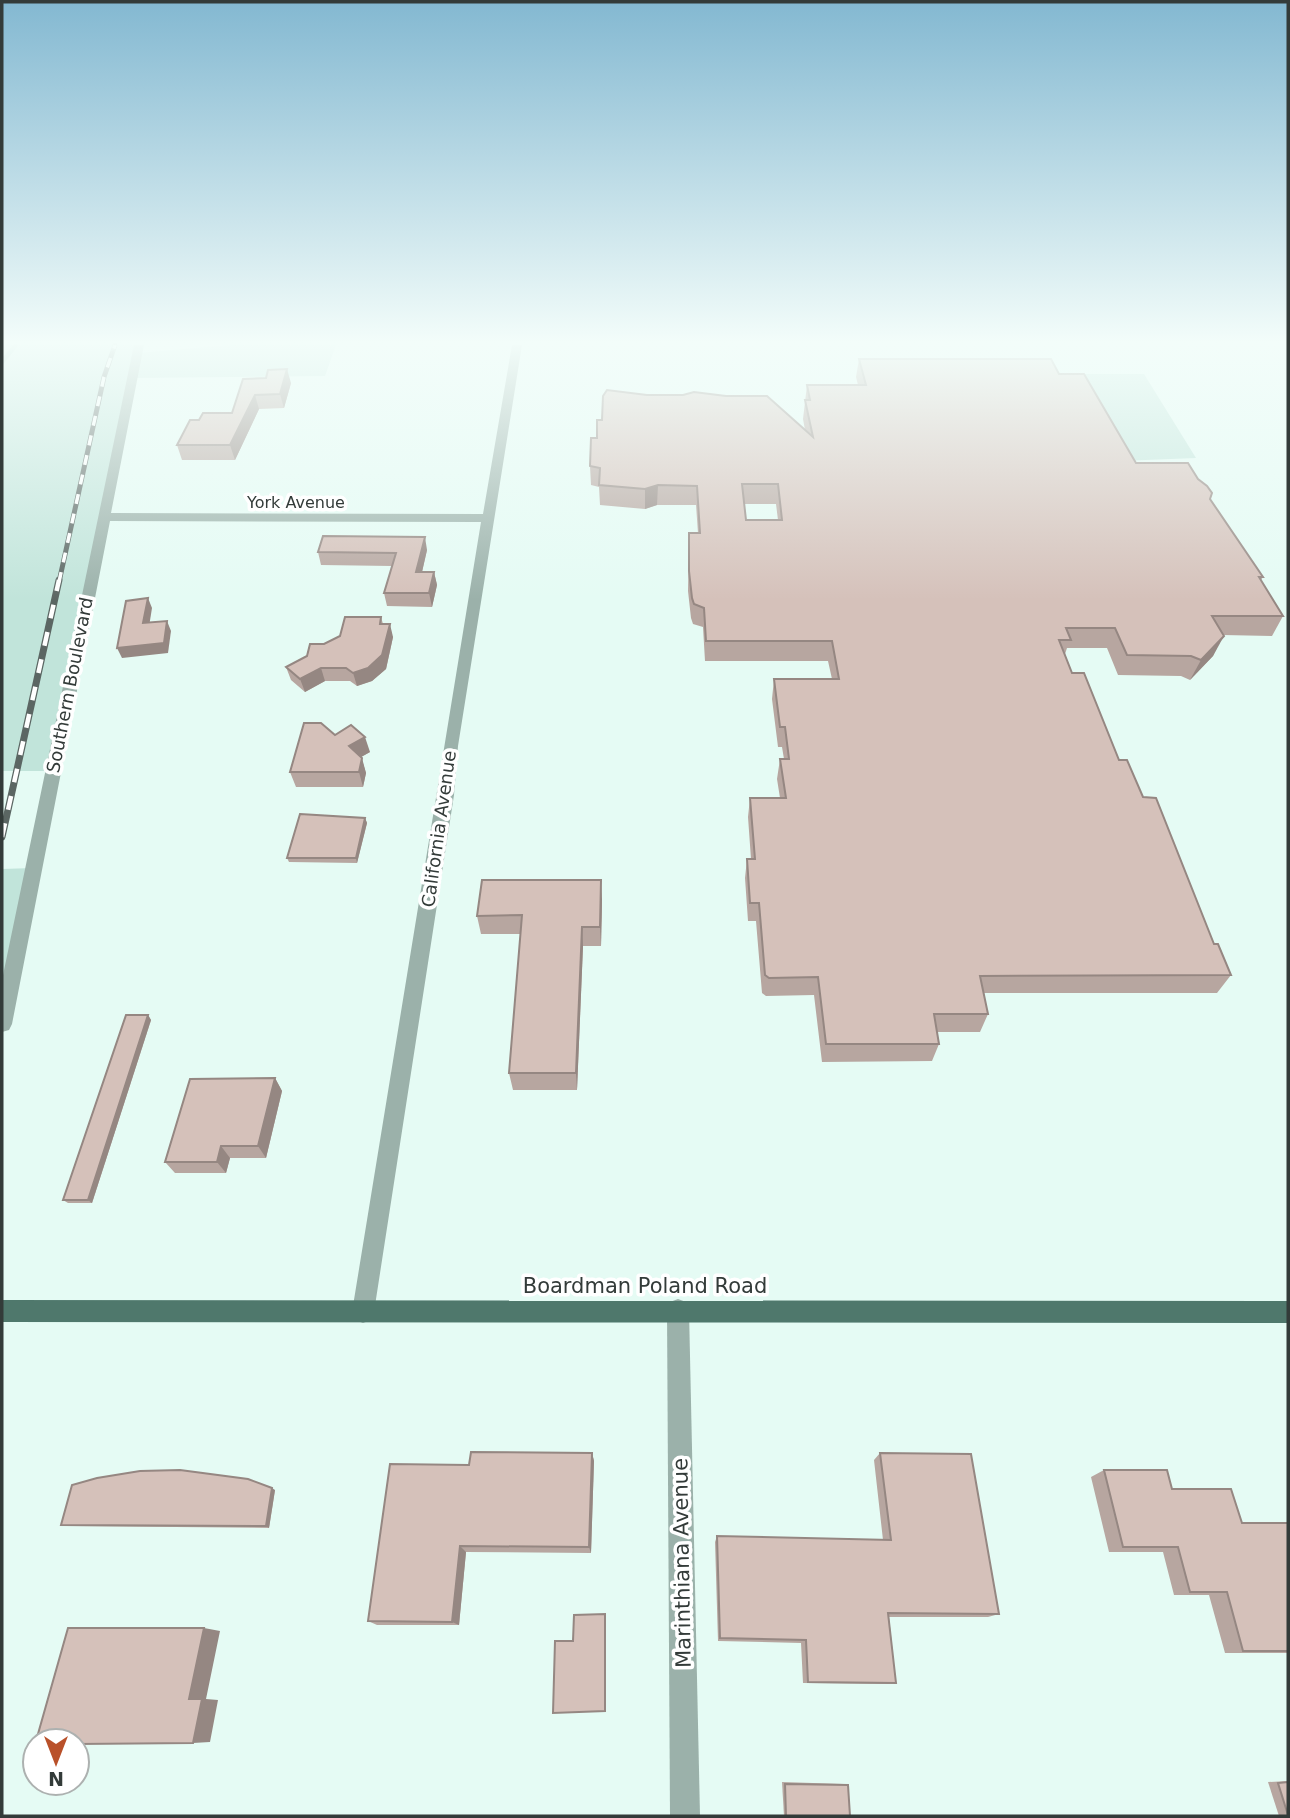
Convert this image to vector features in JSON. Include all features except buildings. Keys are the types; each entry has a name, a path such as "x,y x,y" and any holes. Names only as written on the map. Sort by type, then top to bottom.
{"main road":[{"name":"Boardman Poland Road","path":"2,1311 1288,1312"}],"street":[{"name":"Southern Boulevard","path":"2,1024 121,430"},
{"name":"California Avenue","path":"363,1312 446,795 450,746 503,430"},
{"name":"York Avenue","path":"103,517 489,518"},
{"name":"Marinthiana Avenue","path":"678,1310 685,1816"}],"green space":[{"path":"2,430 121,430 52,771 2,771"},
{"path":"1103,430 1179,430 1196,458 1120,461"},
{"path":"33,868 3,1019 2,1019 2,869"}],"railway":[{"path":"59,582 92,430"},
{"path":"2,837 59,580"}]}
